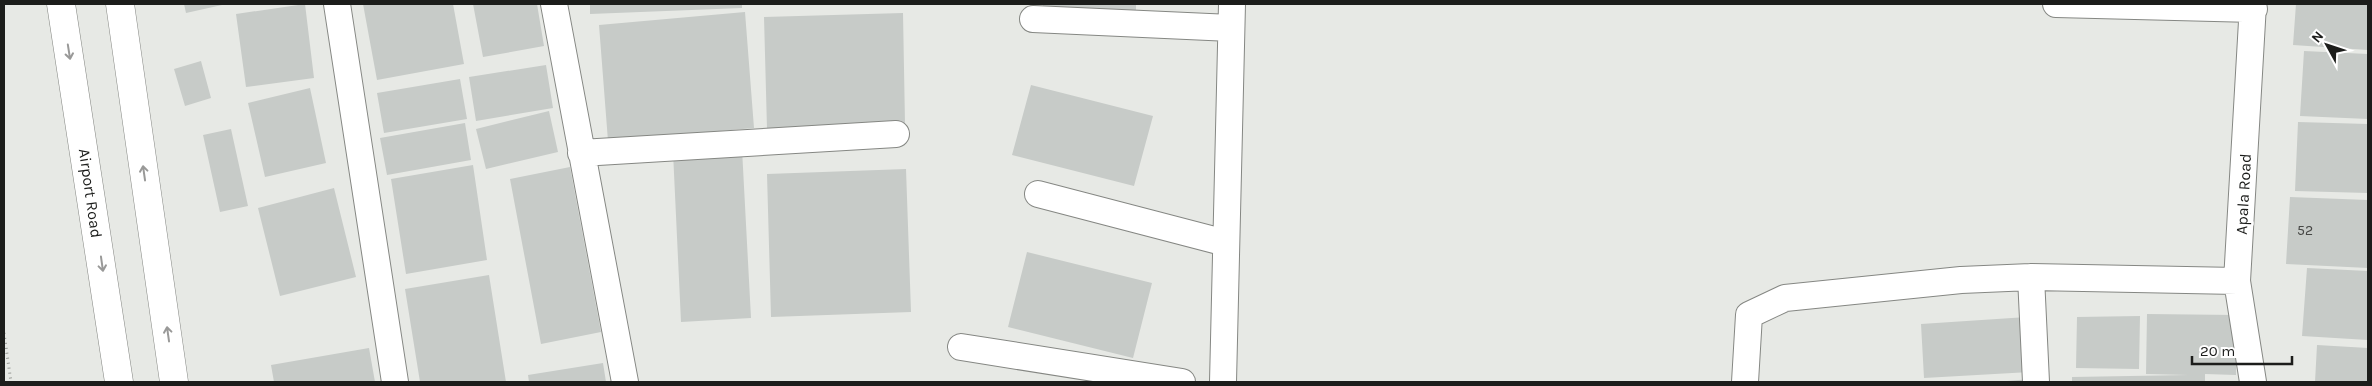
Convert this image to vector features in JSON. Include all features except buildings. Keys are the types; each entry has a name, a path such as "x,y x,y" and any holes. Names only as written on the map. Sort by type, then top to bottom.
{"main road":[{"name":"Airport Road","path":"62,4 119,382"},
{"path":"120,4 174,382"}],"street":[{"path":"337,4 395,382"},
{"path":"554,4 625,382"},
{"path":"2056,4 2254,6"},
{"name":"Apala Road","path":"2253,382 2237,281 2254,6"},
{"path":"1033,19 1232,16 1223,382"},
{"path":"581,153 896,134"},
{"path":"1038,194 1226,244"},
{"path":"2031,277 2036,382"},
{"path":"1745,382 1749,315 1785,298 1961,280 2031,277 2237,281"},
{"path":"961,347 1182,382"}],"path":[{"path":"4,333 11,382"}]}
